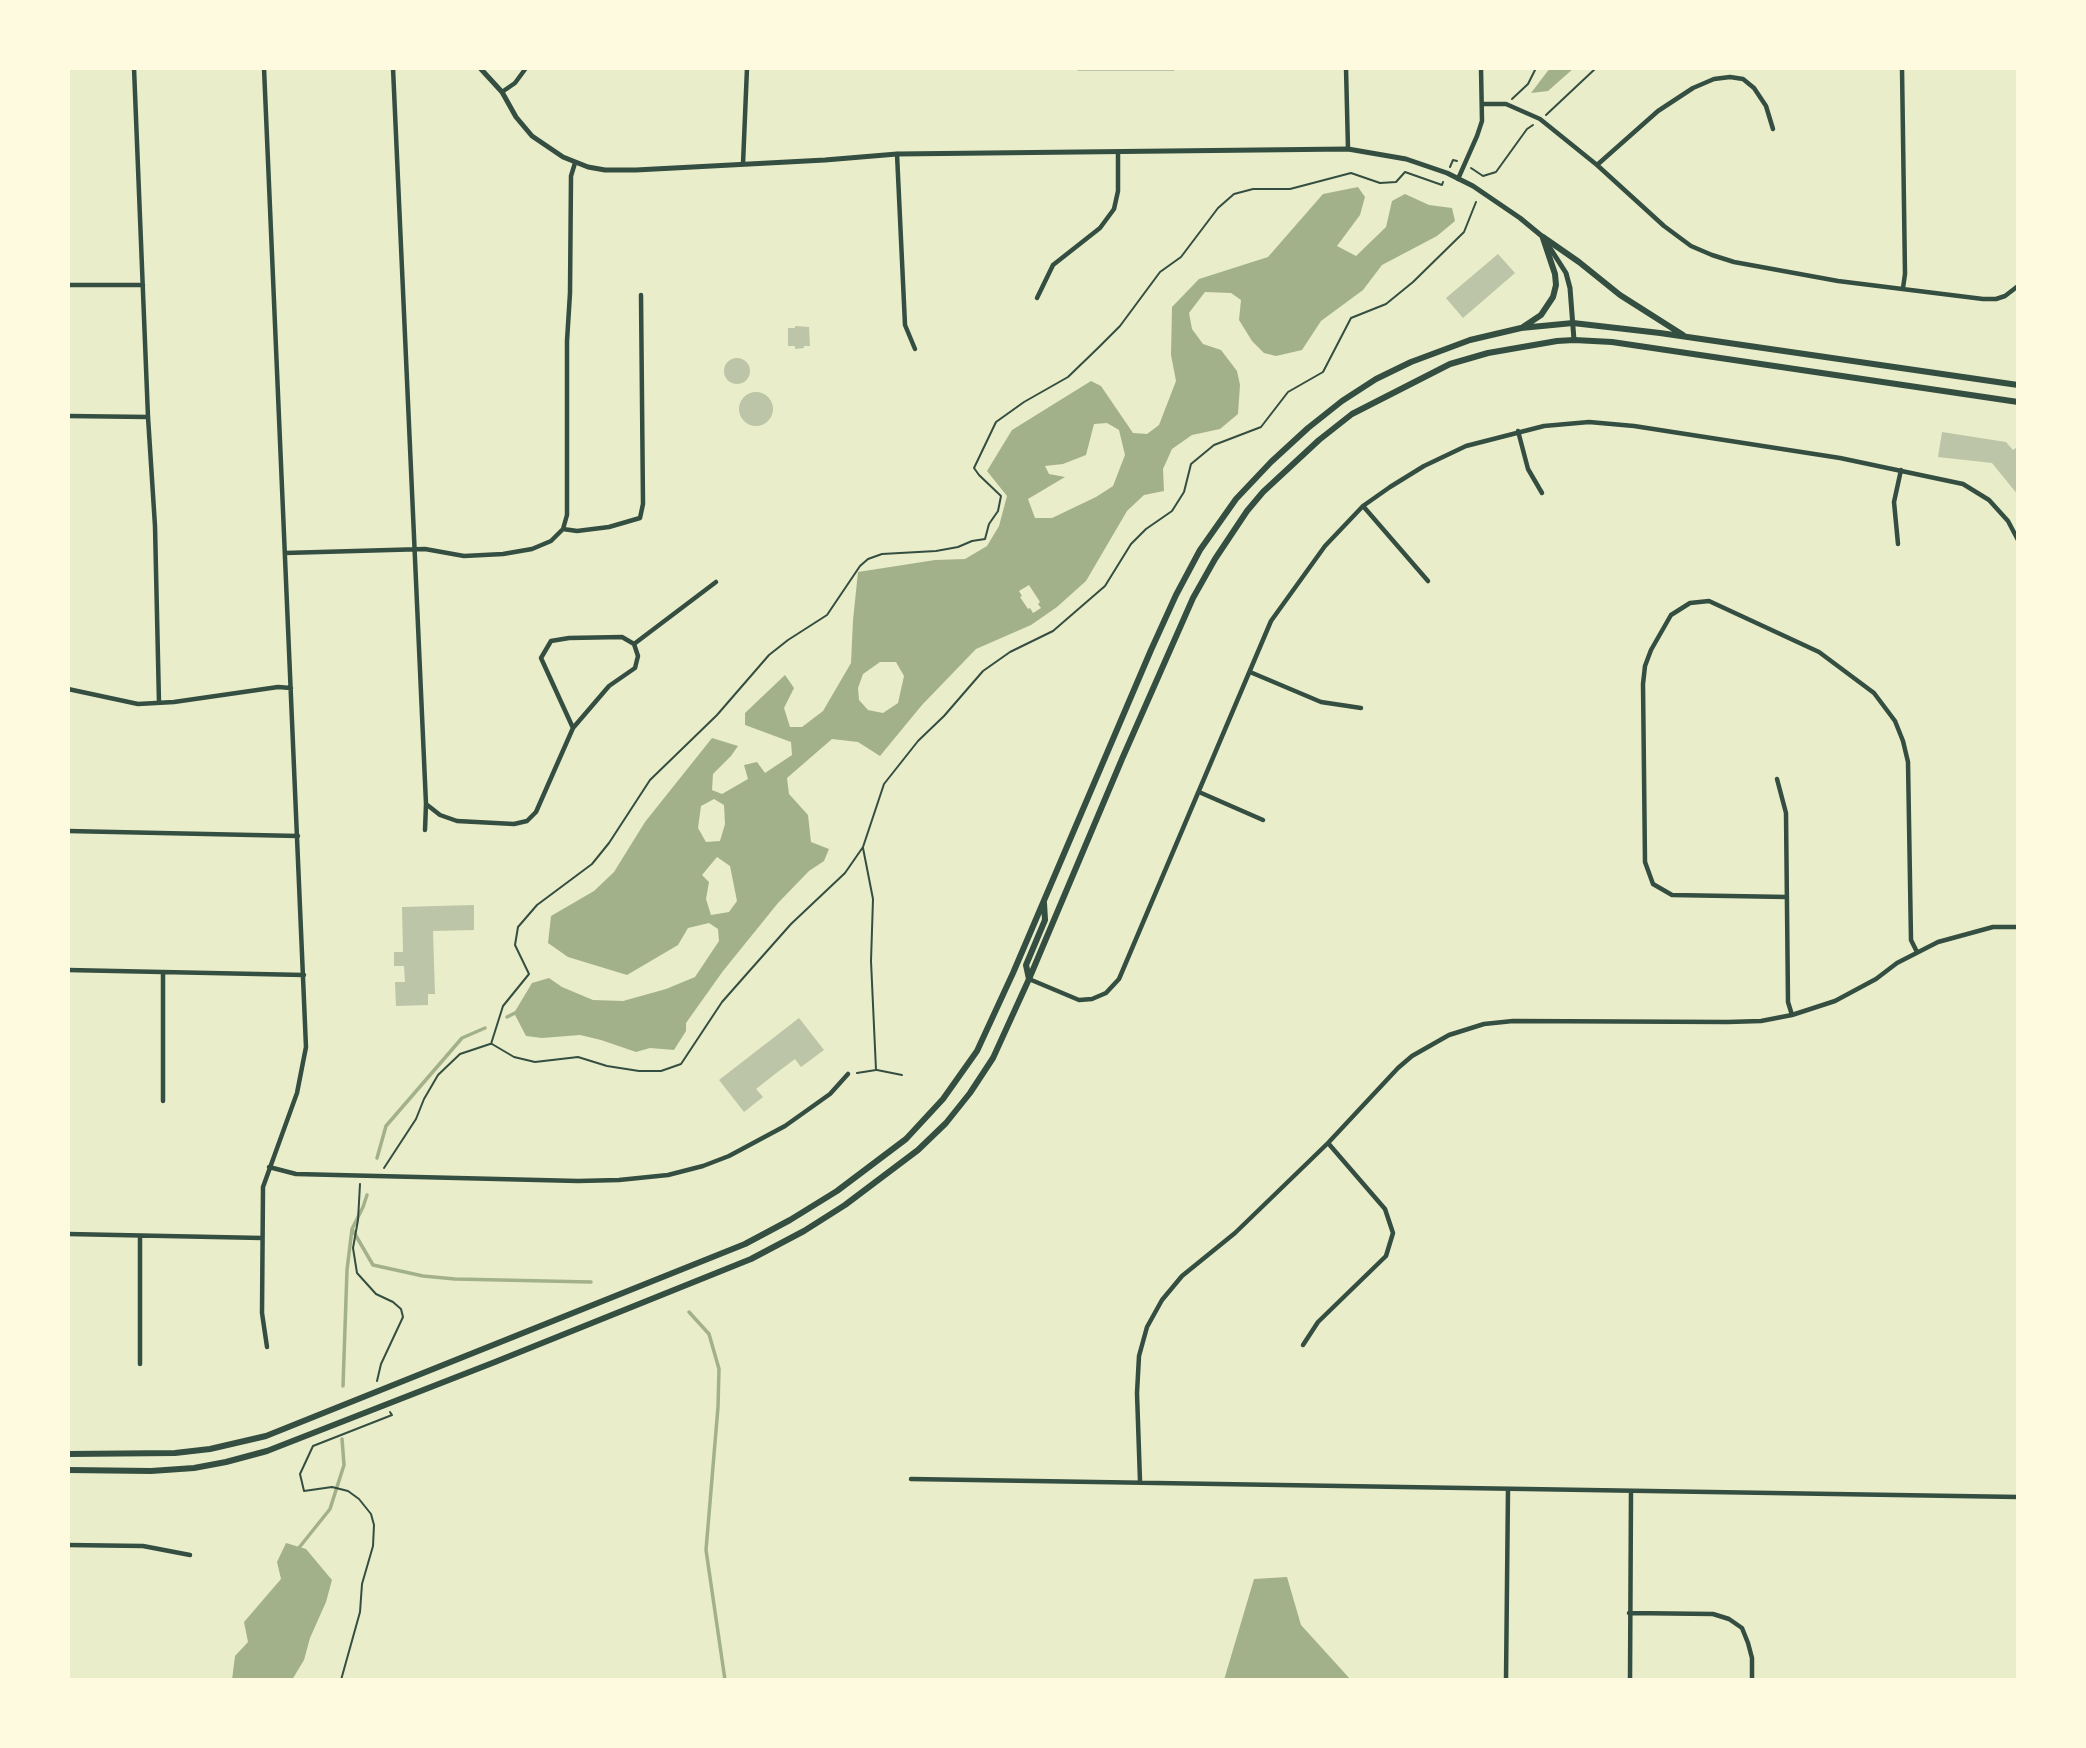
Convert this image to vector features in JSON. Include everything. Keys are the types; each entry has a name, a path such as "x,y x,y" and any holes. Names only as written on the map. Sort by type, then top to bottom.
{"main road":[{"path":"1521,328 1541,315 1553,297 1556,285 1543,237"},
{"path":"1543,237 1620,295 1688,337"},
{"path":"68,1454 175,1453 209,1449 266,1436 744,1244 790,1220 906,1139 943,1099 977,1051 1176,595 1200,550 1236,499 1258,475 1308,428 1376,379 1411,362 1470,340 1521,328 1573,323 2018,385"},
{"path":"68,1470 151,1471 194,1468 267,1451 508,1358 751,1259 804,1231 845,1205 918,1150 946,1123 993,1058 1193,598 1214,559 1247,511 1283,472 1344,421 1420,377 1450,364 1488,353 1574,340 1612,342 2018,402"},
{"path":"1029,979 1026,965 1045,920 1044,901"}],"street":[{"path":"134,68 155,526 159,703"},
{"path":"264,68 306,1047 297,1093 264,1187 262,1313 267,1347"},
{"path":"393,68 425,830"},
{"path":"480,68 502,92 516,117 544,146 575,163 604,170 897,154 1348,149 1406,159 1447,173 1473,186 1543,237 1566,273 1570,288 1574,340"},
{"path":"502,92 514,83 526,68"},
{"path":"743,164 747,68"},
{"path":"1078,68 1174,68"},
{"path":"1346,68 1348,149"},
{"path":"1458,179 1482,121 1481,68"},
{"path":"1902,68 1903,288"},
{"path":"1597,164 1658,111 1693,88 1714,79 1743,79 1754,88 1766,106 1773,129"},
{"path":"1482,104 1506,104 1540,119 1597,164 1670,231 1691,246 1712,255 1734,262 1838,281 1983,299 2005,296 2018,286"},
{"path":"1037,298 1053,265 1100,228 1114,209 1118,191 1118,152"},
{"path":"897,154 905,325 915,349"},
{"path":"285,553 425,549 464,556 503,554 532,549 551,541 563,529 567,515 571,176 575,163"},
{"path":"68,285 143,285"},
{"path":"563,529 577,531 609,527 640,518 643,504 641,295"},
{"path":"68,416 148,417"},
{"path":"1029,979 1073,999 1093,999 1106,993 1119,979 1271,621 1325,546 1363,506 1390,487 1466,446 1518,431 1588,422 1634,426 1840,458 1963,484 1989,500 2008,521 2018,540"},
{"path":"1518,431 1528,469 1542,493"},
{"path":"1898,544 1894,502 1901,470"},
{"path":"1363,506 1428,581"},
{"path":"634,644 716,582"},
{"path":"1787,897 1672,895 1653,884 1645,862 1645,666 1671,615 1690,603 1709,601 1819,652 1874,693 1895,721 1908,762 1911,940 1917,952"},
{"path":"426,804 440,815 457,821 514,824 527,821 536,812 573,727 609,686 635,668 638,656 634,644 622,637 551,641 541,658 573,727"},
{"path":"1250,672 1321,702 1361,708"},
{"path":"68,689 138,704 278,687 291,688"},
{"path":"1777,779 1786,813 1788,1002 1792,1015"},
{"path":"1199,792 1263,820"},
{"path":"68,831 298,836"},
{"path":"1140,1481 1137,1393 1139,1356 1147,1326 1162,1300 1182,1276 1234,1233 1328,1143 1412,1055 1449,1035 1484,1024 1513,1021 1728,1022 1760,1021 1792,1015 1835,1001 1876,979 1897,963 1938,942 1993,928 2018,927"},
{"path":"68,970 304,975"},
{"path":"163,973 163,1101"},
{"path":"269,1167 296,1174 586,1181 668,1175 729,1157 785,1126 830,1094 848,1074"},
{"path":"1303,1345 1318,1322 1386,1256 1393,1233 1385,1209 1328,1143"},
{"path":"68,1234 262,1238"},
{"path":"140,1236 140,1364"},
{"path":"911,1479 2018,1497"},
{"path":"1506,1680 1508,1489"},
{"path":"1630,1680 1631,1491"},
{"path":"68,1545 143,1546 190,1555"},
{"path":"1629,1613 1713,1614 1729,1619 1742,1628 1748,1643 1752,1658 1752,1680"}],"path":[{"path":"1506,104 1528,84 1536,68"},
{"path":"491,1044 503,1006 529,974 515,944 518,927 537,905 592,864 650,780 717,715 769,655 827,615 860,566 868,559 882,554 936,551 985,539 989,524 998,511 1001,496 974,468 996,422 1024,402 1068,377 1120,326 1160,272 1181,257 1218,208 1234,194 1253,189 1290,189 1351,173 1380,183 1396,182 1405,172 1442,185 1453,160 1465,164 1483,176 1496,172 1527,129 1552,110 1596,68"},
{"path":"381,1176 438,1075 460,1054 491,1044 514,1057 535,1062 578,1057 607,1066 639,1071 661,1071 681,1064 722,1002 791,924 845,873 863,847 884,784 918,741 983,671 1010,652 1053,631 1105,586 1131,544 1172,510 1184,492 1191,464 1214,445 1261,427 1288,391 1323,372 1351,318 1386,304 1413,282 1464,232 1476,202"},
{"path":"863,847 873,899 871,961 876,1070"},
{"path":"848,1074 876,1070 902,1075"},
{"path":"360,1188 353,1248 357,1273 376,1294 401,1309 403,1317 381,1364 378,1384"},
{"path":"341,1680 360,1612 362,1584 373,1546 374,1525 371,1514 359,1499 332,1487 304,1491 300,1474 313,1446 392,1415"}],"shaded area":[{"path":"1550,68 1574,68 1548,91 1531,93"},
{"path":"1358,187 1365,197 1360,215 1337,246 1356,256 1386,227 1392,201 1405,194 1429,205 1452,208 1455,221 1437,236 1382,265 1363,290 1321,321 1302,350 1276,356 1264,353 1252,341 1239,320 1241,300 1231,293 1205,292 1189,313 1192,329 1203,344 1221,350 1237,371 1240,385 1238,414 1220,429 1192,435 1172,449 1163,469 1164,491 1144,495 1127,511 1086,581 1057,607 1031,625 976,649 922,705 880,756 858,742 832,739 787,778 789,794 808,815 811,842 829,849 824,861 809,871 778,903 723,971 686,1023 686,1031 674,1050 650,1048 636,1052 580,1035 542,1038 526,1036 514,1013 532,983 549,978 562,987 593,1000 623,1001 666,989 695,977 719,941 718,929 709,923 688,928 678,945 627,975 568,957 548,943 551,916 594,891 614,872 645,822 712,738 738,746 713,774 712,790 722,794 748,779 744,765 757,762 765,773 792,755 791,742 745,725 745,713 785,675 794,688 784,708 790,727 802,727 823,711 851,663 858,572 935,560 965,559 987,546 999,526 1007,496 987,471 1012,430 1091,381 1101,386 1133,433 1147,434 1159,425 1176,381 1171,355 1172,307 1199,279 1268,257 1323,194","holes":["1107,423 1119,430 1125,455 1113,486 1052,518 1035,518 1028,499 1065,477 1049,474 1045,466 1063,464 1086,455 1094,424","880,662 896,662 904,676 898,703 883,713 868,710 859,700 858,688 863,674","714,799 724,805 725,824 720,841 706,842 698,828 701,806","717,857 730,866 737,901 729,912 711,915 706,899 709,882 702,875"]},
{"path":"286,1543 306,1549 332,1580 304,1660 292,1680 232,1680 235,1656 248,1642 244,1622 281,1579 277,1562"},
{"path":"1287,1577 1301,1625 1351,1680 1224,1680 1254,1579"}],"pier":[{"path":"1029,585 1041,608 1033,613 1020,597 1022,596 1019,591"}],"building":[{"path":"1498,254 1515,273 1463,318 1446,298"},
{"path":"809,327 810,346 795,349 795,346 788,346 788,328"},
{"path":"737,358 746,362 750,371 746,380 737,384 728,380 724,371 728,362"},
{"path":"756,392 768,397 773,409 768,421 756,426 744,421 739,409 744,397"},
{"path":"1942,432 2006,442 2013,450 2018,446 2018,495 1992,463 1938,457"},
{"path":"474,905 474,930 433,931 435,994 428,994 428,1005 396,1006 395,982 405,982 404,966 394,966 394,952 403,952 402,907"},
{"path":"799,1018 824,1050 801,1067 795,1059 775,1074 756,1089 763,1097 744,1112 719,1080"}],"waterway":[{"path":"507,1017 517,1012"},
{"path":"377,1158 386,1126 462,1038 485,1028"},
{"path":"343,1386 347,1270 352,1229 367,1195"},
{"path":"352,1229 373,1265 423,1276 455,1279 591,1282"},
{"path":"689,1312 709,1334 719,1369 706,1550 725,1680"},
{"path":"298,1549 330,1509 344,1465 342,1439"}]}
